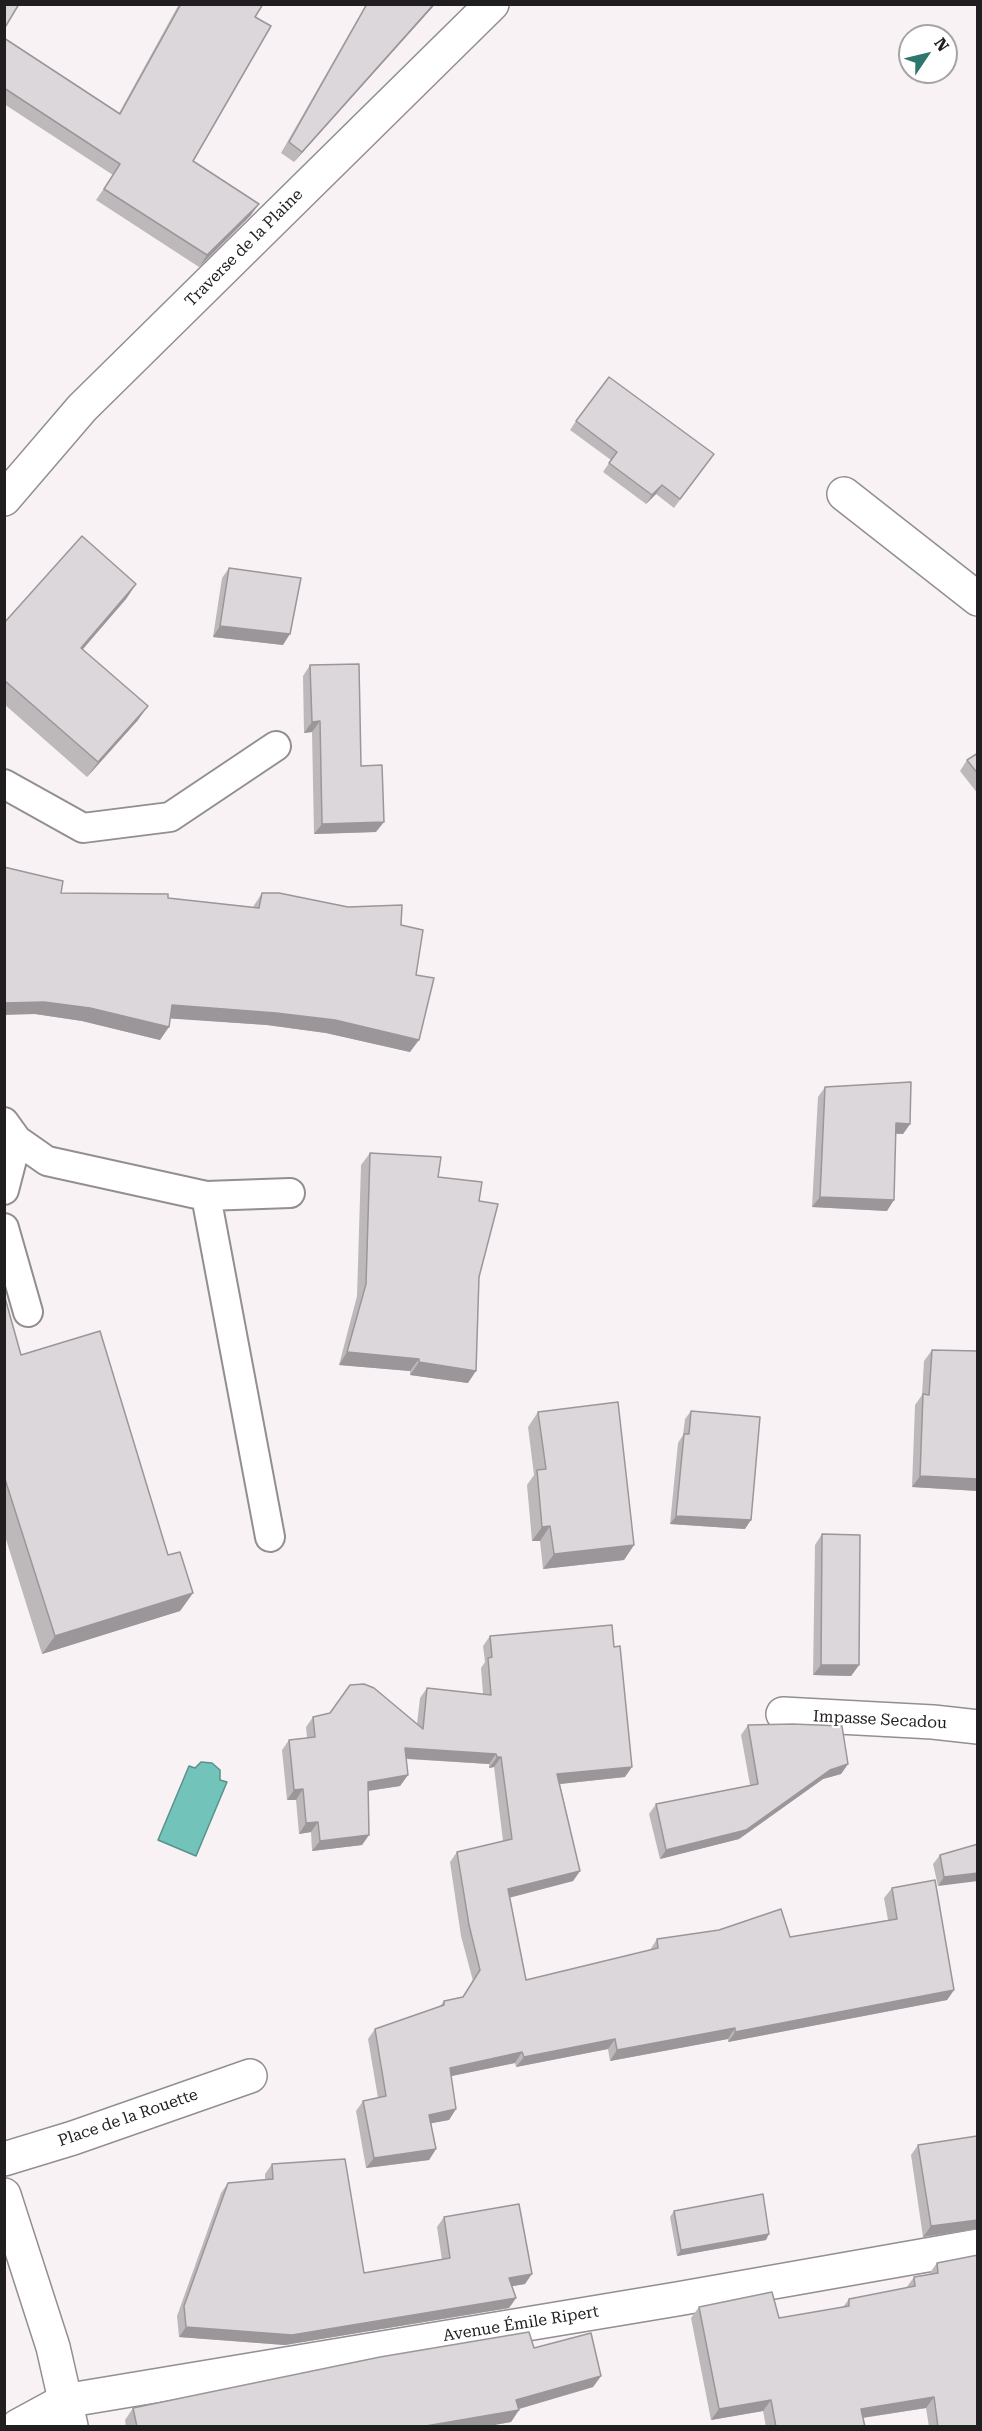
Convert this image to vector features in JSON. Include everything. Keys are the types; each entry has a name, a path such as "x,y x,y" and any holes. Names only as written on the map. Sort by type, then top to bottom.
{"street":[{"name":"Traverse de la Plaine","path":"4,499 82,408 492,4"},
{"path":"844,494 978,599"},
{"name":"Impasse Secadou","path":"783,1714 933,1722 978,1727"},
{"name":"Place de la Rouette","path":"4,2159 73,2138 250,2076"},
{"path":"4,2195 54,2347 67,2414"},
{"name":"Avenue Émile Ripert","path":"18,2427 175,2381 677,2299 978,2246"}],"lane":[{"path":"4,784 83,828 170,817 276,746"},
{"path":"4,1190 10,1131"},
{"path":"10,1131 46,1161 206,1196 290,1192"},
{"path":"206,1196 270,1537"},
{"path":"4,1228 28,1312"}],"shaded area":[{"path":"201,1762 212,1763 220,1770 220,1780 227,1782 196,1856 158,1840 189,1766 195,1768"}],"building":[{"path":"4,4 19,4 4,29"},
{"path":"181,4 263,4 255,17 271,26 193,161 259,204 207,255 104,189 120,164 4,88 4,38 120,114"},
{"path":"367,4 434,4 302,152 289,142"},
{"path":"609,377 714,454 680,499 662,485 652,495 609,463 617,452 576,421"},
{"path":"82,536 136,584 81,648 148,706 98,762 4,680 4,623"},
{"path":"229,568 301,578 290,634 220,626"},
{"path":"359,664 361,766 382,765 384,822 322,824 320,721 312,722 310,665"},
{"path":"978,753 978,774 967,760"},
{"path":"4,867 63,881 61,893 168,894 168,898 259,908 262,893 279,893 348,907 402,905 401,925 423,930 416,975 434,978 419,1040 335,1020 276,1013 172,1005 169,1027 90,1008 44,1002 4,1003"},
{"path":"911,1082 910,1124 896,1123 894,1200 820,1197 825,1087"},
{"path":"370,1153 441,1157 438,1177 482,1182 479,1201 498,1204 479,1277 476,1371 419,1362 419,1359 347,1352 366,1284"},
{"path":"4,1294 21,1355 100,1331 168,1555 180,1552 193,1593 55,1636 4,1476"},
{"path":"932,1350 978,1351 978,1479 920,1476 923,1394 929,1395"},
{"path":"618,1402 634,1545 554,1554 550,1526 542,1527 537,1470 546,1469 538,1412"},
{"path":"691,1411 760,1417 751,1520 676,1516 684,1434 689,1434"},
{"path":"822,1534 860,1535 859,1665 821,1665"},
{"path":"612,1625 614,1647 620,1646 632,1767 557,1774 580,1871 508,1889 526,1980 658,1948 657,1939 719,1930 781,1909 790,1937 897,1919 892,1888 935,1880 954,1990 735,2032 735,2028 617,2050 615,2039 524,2057 522,2052 450,2068 456,2109 429,2115 436,2149 374,2158 363,2101 386,2096 375,2029 444,2005 444,2001 463,1997 480,1970 469,1925 457,1852 512,1839 501,1757 497,1757 496,1754 405,1748 408,1775 368,1782 369,1835 320,1841 318,1822 306,1823 303,1789 294,1790 289,1740 315,1737 313,1717 330,1713 350,1685 364,1684 374,1688 423,1729 427,1688 491,1695 488,1658 492,1657 490,1636"},
{"path":"748,1725 842,1726 848,1764 830,1770 746,1830 666,1850 656,1804 758,1784"},
{"path":"978,1844 978,1873 944,1877 940,1855"},
{"path":"977,2136 978,2220 931,2226 918,2145"},
{"path":"345,2159 364,2273 450,2258 444,2217 519,2204 532,2274 509,2278 516,2298 292,2335 186,2327 184,2306 228,2183 273,2179 272,2164"},
{"path":"763,2194 769,2234 681,2250 674,2211"},
{"path":"978,2255 978,2427 938,2427 934,2397 861,2409 865,2427 776,2427 771,2400 719,2409 699,2307 772,2292 779,2318 849,2306 849,2299 915,2286 914,2277 938,2273 937,2263"},
{"path":"529,2332 534,2348 591,2333 601,2376 516,2400 519,2410 420,2427 137,2427 133,2408 380,2357"}]}
